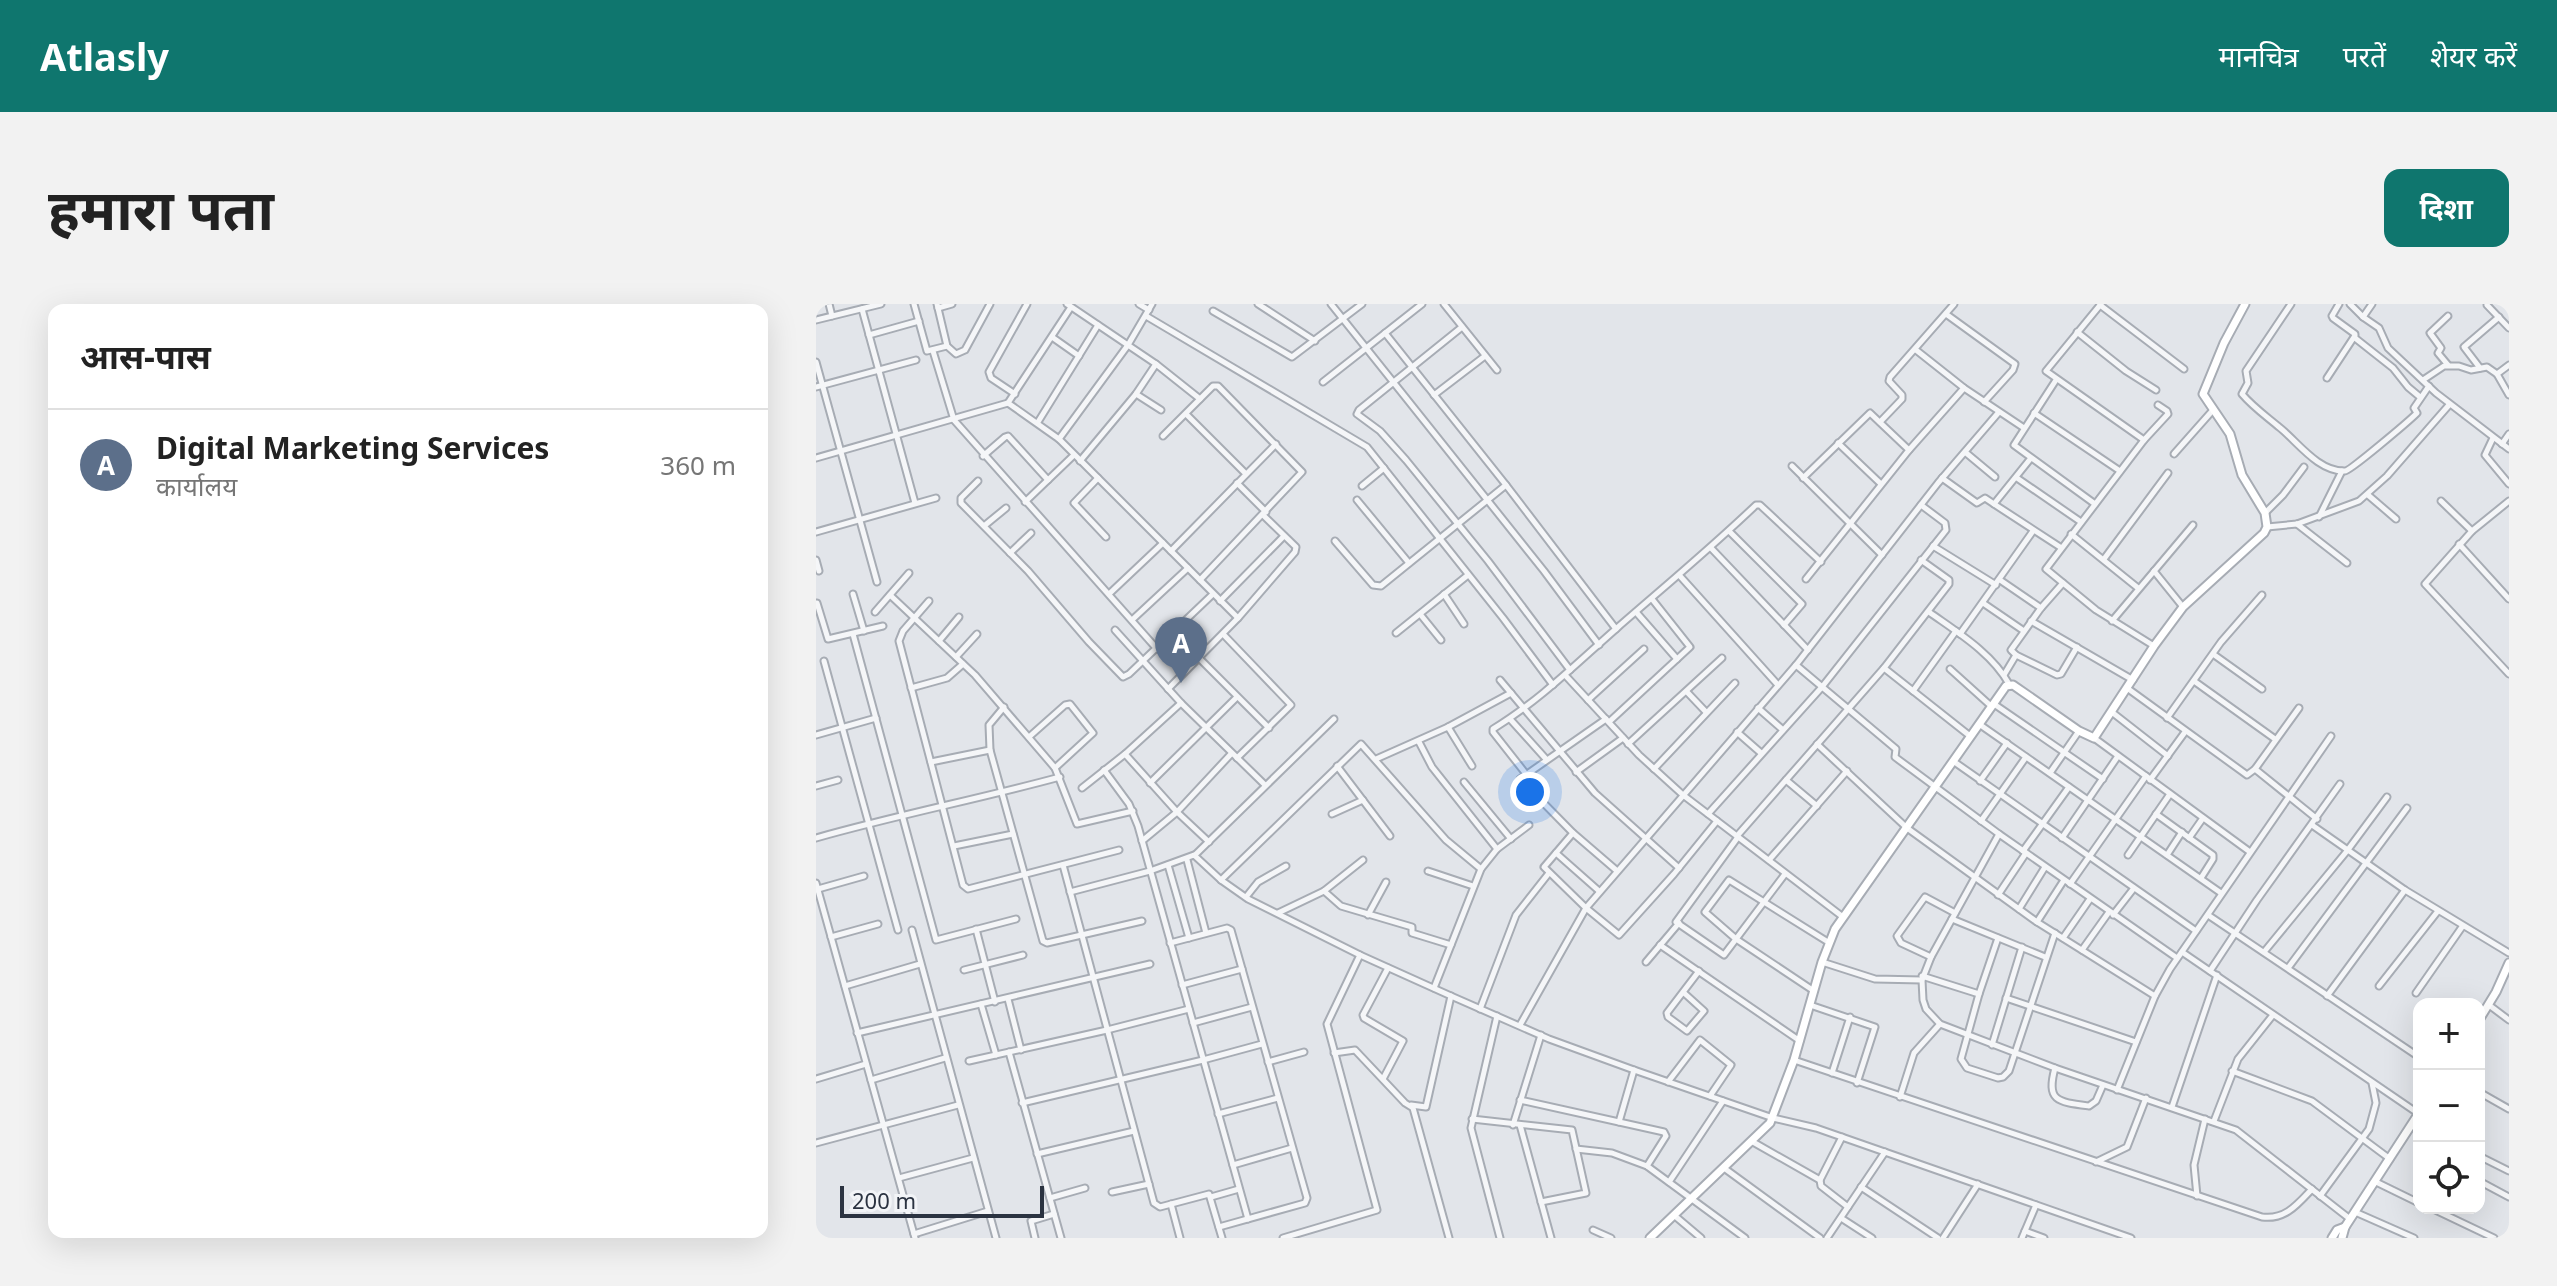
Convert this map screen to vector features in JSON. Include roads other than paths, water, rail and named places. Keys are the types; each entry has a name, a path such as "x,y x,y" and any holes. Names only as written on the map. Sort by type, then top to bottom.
{"street":[{"path":"829,304 832,316"},
{"path":"816,320 881,304"},
{"path":"914,304 927,351 947,346"},
{"path":"952,304 937,306 947,346 956,354 965,350 990,304"},
{"path":"1015,394 991,378 989,372 1027,304"},
{"path":"1139,304 1360,442 1439,537 1553,685"},
{"path":"1258,304 1315,341"},
{"path":"1331,304 1599,645"},
{"path":"1213,311 1292,357 1362,304"},
{"path":"1323,382 1422,304"},
{"path":"1880,422 1903,397 1889,379 1954,304"},
{"path":"2094,738 2183,607 2267,527 2265,513 2238,467 2230,434 2205,400 2204,390 2245,304"},
{"path":"2291,304 2246,371 2248,383 2242,394 2313,459 2342,471 2353,469 2371,450 2411,420 2417,413 2414,408 2429,386"},
{"path":"2339,304 2332,317 2393,368 2420,397"},
{"path":"2350,304 2379,328 2388,348 2449,405 2509,449"},
{"path":"2363,317 2372,304"},
{"path":"816,458 1008,403 1052,337 1069,305 1156,364 1200,399"},
{"path":"1448,305 1497,370"},
{"path":"2144,440 2046,370 2100,305 2184,369"},
{"path":"2487,305 2509,328"},
{"path":"862,309 915,503"},
{"path":"1059,439 1128,345 1149,310"},
{"path":"1946,314 2015,364 1984,402"},
{"path":"2448,316 2430,333 2441,348 2438,353 2448,365"},
{"path":"2480,368 2464,347 2499,317"},
{"path":"869,335 919,321"},
{"path":"1038,422 1098,325"},
{"path":"1462,327 1357,414 1380,431 1457,524 1567,673 1628,744 1683,795 1843,917"},
{"path":"2077,332 2126,371 2156,390"},
{"path":"1385,333 1616,629"},
{"path":"1052,337 1079,356"},
{"path":"2327,378 2354,337"},
{"path":"1916,350 1964,388 2024,428"},
{"path":"933,351 954,420 1157,649"},
{"path":"1434,395 1485,356"},
{"path":"820,387 916,360"},
{"path":"816,362 820,387 877,582"},
{"path":"1080,461 1136,394 1156,364"},
{"path":"2423,380 2440,367 2448,365 2471,370 2487,367 2497,374 2509,395"},
{"path":"2497,374 2509,365"},
{"path":"2056,380 2014,445 2095,504"},
{"path":"1163,436 1213,386 1218,386 1302,472 1200,580"},
{"path":"1806,579 1909,450 1964,388"},
{"path":"1136,394 1161,410"},
{"path":"1008,403 1059,439 1238,618"},
{"path":"2154,646 2112,621 2046,569 2144,440 2168,414 2158,405"},
{"path":"2267,527 2297,524 2350,505 2368,495 2449,405"},
{"path":"2174,454 2213,410"},
{"path":"1520,1025 1586,908 1599,891 1796,665 1942,478 1999,412"},
{"path":"2034,413 2120,471"},
{"path":"1186,414 1246,474"},
{"path":"1803,478 1868,414 1872,414 1909,450"},
{"path":"2502,444 2509,434"},
{"path":"983,456 1008,436 1048,480"},
{"path":"2493,438 2485,455 2509,484"},
{"path":"1838,443 1881,484"},
{"path":"1171,551 1276,444"},
{"path":"1965,452 1995,477"},
{"path":"1025,502 1074,455"},
{"path":"1994,504 2031,458"},
{"path":"1792,466 1882,555"},
{"path":"2265,513 2304,467"},
{"path":"1362,486 1384,468"},
{"path":"2319,517 2342,471"},
{"path":"2104,559 2168,473"},
{"path":"1098,478 1074,503 1106,537"},
{"path":"1942,478 1977,503 1987,498 2060,547"},
{"path":"2017,478 2081,522"},
{"path":"978,481 960,500 1119,675 1126,676 1213,594"},
{"path":"1168,689 1238,618 1295,552 1296,547 1237,483"},
{"path":"1335,541 1377,587 1506,485"},
{"path":"2368,495 2396,519"},
{"path":"816,532 936,498"},
{"path":"1357,500 1409,563"},
{"path":"2441,501 2472,531"},
{"path":"2509,501 2472,531 2425,582 2426,587 2509,674"},
{"path":"1526,774 1493,729 1553,685 1680,576 1756,505 1760,505 1821,562"},
{"path":"1708,814 1822,687 1933,546 1946,526 1921,505"},
{"path":"984,526 1006,508"},
{"path":"2297,524 2347,563"},
{"path":"2112,621 2193,525"},
{"path":"1729,531 1802,604 1784,625"},
{"path":"1913,691 1983,603 2033,531"},
{"path":"1010,553 1031,533"},
{"path":"2071,534 2138,588"},
{"path":"1220,601 1284,536"},
{"path":"1109,594 1163,543"},
{"path":"2459,544 2509,599"},
{"path":"1933,546 2041,608"},
{"path":"1711,548 1808,650"},
{"path":"816,560 819,571"},
{"path":"1785,874 1724,955 1676,922 1738,837 1884,668 1950,582 1921,560"},
{"path":"1132,620 1188,568"},
{"path":"2154,571 2183,607"},
{"path":"875,612 909,573"},
{"path":"1396,633 1468,575"},
{"path":"1680,576 1778,685"},
{"path":"2063,583 2031,621 2012,648 2013,653 2060,675 2077,647"},
{"path":"853,594 864,631"},
{"path":"1444,594 1464,624"},
{"path":"890,595 963,664 1055,768 1077,824 1133,811"},
{"path":"2167,718 2213,654 2262,595"},
{"path":"1616,870 1573,833 1520,778 1607,720 1689,649 1652,599"},
{"path":"929,601 903,631 899,641 963,885 966,888 1024,875 1119,850"},
{"path":"817,603 828,639 883,626"},
{"path":"1983,603 2024,631"},
{"path":"1636,612 1677,659"},
{"path":"1929,612 1958,633 2004,675 2009,684 2094,738 2250,852"},
{"path":"1420,614 1441,640"},
{"path":"939,641 959,617"},
{"path":"2031,621 2133,680"},
{"path":"1115,630 1205,728 1265,785"},
{"path":"853,634 936,940 1016,919"},
{"path":"956,657 977,634"},
{"path":"1142,841 1291,707 1223,634"},
{"path":"1588,700 1644,649"},
{"path":"2213,654 2262,689"},
{"path":"2004,675 2016,655"},
{"path":"1199,658 1269,728"},
{"path":"1628,744 1722,658"},
{"path":"824,661 898,930"},
{"path":"911,688 947,678 963,664"},
{"path":"1796,665 1896,749 1895,757 1934,787 2177,958"},
{"path":"1884,668 1970,736"},
{"path":"1950,669 1992,705 2103,779"},
{"path":"1500,680 1595,793 1679,868"},
{"path":"2194,681 2275,739"},
{"path":"1654,769 1735,683"},
{"path":"1650,1238 1753,1142 1773,1118 1800,1041 1828,942 2009,684"},
{"path":"2127,688 2244,774 2250,774 2255,769 2299,708"},
{"path":"1687,692 1706,712"},
{"path":"1376,759 1419,742 1511,693"},
{"path":"1150,783 1237,697"},
{"path":"1082,788 1181,703"},
{"path":"1029,737 1070,704 1093,733 1055,768"},
{"path":"1004,707 989,725 990,750 1043,941 1047,943 1142,921"},
{"path":"1758,708 1783,730"},
{"path":"2113,713 2168,756"},
{"path":"816,735 876,718"},
{"path":"1070,892 1187,860 1334,719"},
{"path":"1510,719 1546,759"},
{"path":"1979,724 2221,893"},
{"path":"1448,727 1472,766"},
{"path":"2050,773 2079,731"},
{"path":"1737,732 1761,753"},
{"path":"2037,922 2185,732"},
{"path":"2117,1090 2155,996 2177,958 2331,736"},
{"path":"1576,772 1623,738"},
{"path":"1419,742 1432,767 1497,849"},
{"path":"1980,781 2007,743"},
{"path":"1221,880 1361,744 1446,840 1481,869"},
{"path":"1817,744 1907,828 2037,922 2155,996"},
{"path":"931,762 990,750"},
{"path":"1125,754 1177,812 1209,842"},
{"path":"2062,838 2118,756"},
{"path":"1981,821 2026,757"},
{"path":"1953,761 2196,931"},
{"path":"1337,766 1390,836"},
{"path":"2255,769 2347,851 2462,927 2509,953"},
{"path":"1104,770 1133,811 1248,1219"},
{"path":"1768,861 1847,771"},
{"path":"816,838 902,814 1060,777"},
{"path":"816,786 838,780"},
{"path":"1786,780 1817,806"},
{"path":"1464,782 1511,839"},
{"path":"2210,971 2340,784"},
{"path":"1998,895 2069,787"},
{"path":"2128,855 2170,794"},
{"path":"2264,952 2387,797"},
{"path":"1332,814 1363,800"},
{"path":"2288,968 2407,808"},
{"path":"2156,814 2214,857 2201,878"},
{"path":"2189,838 2203,818"},
{"path":"1573,833 1545,865 1549,873 1619,935 1717,821"},
{"path":"1434,988 1481,869 1497,849 1529,825"},
{"path":"2167,855 2182,832"},
{"path":"954,846 1013,834"},
{"path":"1999,834 1922,978 1926,1009 1940,1024 1967,1037 2214,1121 2243,1135 2320,1196 2353,1216 2414,1238"},
{"path":"1556,853 1599,891"},
{"path":"1194,855 1221,880 1246,897 1360,955 1541,1035 1710,1097 1773,1118 1816,1128 2131,1238"},
{"path":"1187,860 1206,933"},
{"path":"1278,913 1324,891 1363,860"},
{"path":"1063,865 1157,1206 1239,1189"},
{"path":"1168,865 1189,938"},
{"path":"1246,897 1258,882 1286,866"},
{"path":"2019,909 2045,867"},
{"path":"1428,871 1473,886"},
{"path":"1480,1009 1516,915 1549,873"},
{"path":"864,876 817,886 915,1236 988,1211"},
{"path":"1814,991 1736,939 1705,912 1729,880 1828,942"},
{"path":"1368,915 1386,882"},
{"path":"2082,950 2134,888"},
{"path":"2327,996 2405,890"},
{"path":"1324,891 1336,904 1412,927 1412,933 1451,945"},
{"path":"1931,957 1901,943 1897,936 1925,897 1953,916 2045,957"},
{"path":"2063,938 2090,899"},
{"path":"2379,986 2438,911"},
{"path":"2208,915 2413,1053"},
{"path":"1646,962 1679,923"},
{"path":"831,937 878,924"},
{"path":"2416,993 2462,927"},
{"path":"1170,943 1227,928 1231,930 1306,1201 1219,1227"},
{"path":"976,929 995,1002"},
{"path":"912,930 996,1238"},
{"path":"1998,938 1961,1059 1967,1068 1998,1078 2009,1071 2055,933"},
{"path":"1660,945 1800,1041"},
{"path":"1992,1045 2022,947"},
{"path":"2182,952 2413,1110"},
{"path":"964,970 1023,955"},
{"path":"1283,1238 1377,1210 1327,1024 1360,955"},
{"path":"1822,962 1875,979 1922,978 1979,994"},
{"path":"2485,1011 2509,963"},
{"path":"845,986 920,964"},
{"path":"857,1033 1150,964"},
{"path":"1383,1079 1403,1041 1363,1015 1388,968"},
{"path":"1182,985 1242,969"},
{"path":"1683,992 1704,1011 1687,1031 1667,1015 1683,992 1699,971"},
{"path":"2172,1107 2217,975"},
{"path":"1334,1053 1355,1050 1405,1103 1426,1107 1451,996"},
{"path":"2006,998 2136,1042"},
{"path":"1008,999 1021,1050"},
{"path":"981,1004 996,1055"},
{"path":"1810,1005 1875,1027 1857,1083"},
{"path":"2489,1005 2509,1020"},
{"path":"1193,1023 1252,1007"},
{"path":"969,1061 1189,1009"},
{"path":"2214,1121 2238,1059 2273,1015"},
{"path":"1497,1016 1472,1119 1472,1132 1500,1238"},
{"path":"1832,1073 1850,1017"},
{"path":"1900,1097 1914,1053 1940,1024"},
{"path":"1513,1125 1541,1035"},
{"path":"1668,1082 1700,1040 1731,1065 1710,1097"},
{"path":"1022,1103 1263,1044"},
{"path":"1009,1052 1061,1238"},
{"path":"1268,1062 1304,1052"},
{"path":"871,1080 945,1058"},
{"path":"1794,1060 2197,1197 2270,1218 2287,1213 2312,1189"},
{"path":"816,1079 866,1064"},
{"path":"2055,1068 2050,1086 2058,1099 2091,1105 2103,1085"},
{"path":"1619,1122 1634,1070"},
{"path":"2232,1071 2312,1101 2390,1160"},
{"path":"2320,1196 2363,1139 2374,1116 2376,1103 2372,1082"},
{"path":"2485,1095 2509,1109"},
{"path":"1218,1114 1278,1098"},
{"path":"2096,1162 2127,1147 2146,1098"},
{"path":"1520,1100 1666,1133 1647,1166"},
{"path":"1669,1182 1723,1101"},
{"path":"816,1143 958,1105"},
{"path":"1411,1105 1449,1238"},
{"path":"1472,1119 1570,1129 1586,1193 1541,1202"},
{"path":"2197,1197 2194,1165 2205,1119"},
{"path":"2342,1238 2345,1227 2413,1124"},
{"path":"1520,1125 1551,1238"},
{"path":"1037,1154 1134,1131"},
{"path":"1842,1137 1820,1180 1821,1186 1848,1207"},
{"path":"1753,1142 1820,1180"},
{"path":"1233,1165 1292,1148"},
{"path":"1576,1149 1612,1153 1647,1166 1745,1238"},
{"path":"1827,1238 1885,1152"},
{"path":"899,1178 973,1158"},
{"path":"2485,1159 2509,1171"},
{"path":"1724,1168 1820,1238"},
{"path":"2376,1182 2413,1200"},
{"path":"1112,1192 1149,1184"},
{"path":"1861,1187 1940,1238 1978,1184"},
{"path":"2485,1184 2509,1197"},
{"path":"1050,1198 1085,1188"},
{"path":"1211,1197 1222,1238"},
{"path":"1171,1204 1180,1238"},
{"path":"2022,1238 2036,1205"},
{"path":"1035,1238 1031,1221 1054,1214"},
{"path":"2444,1214 2494,1238"},
{"path":"1675,1216 1701,1238"},
{"path":"1841,1218 1872,1238"},
{"path":"2332,1238 2337,1230 2345,1227"},
{"path":"1593,1230 1611,1238"},
{"path":"2025,1231 2044,1238"}],"place":[{"name":"Digital Marketing Services","path":"1181,683"}]}
